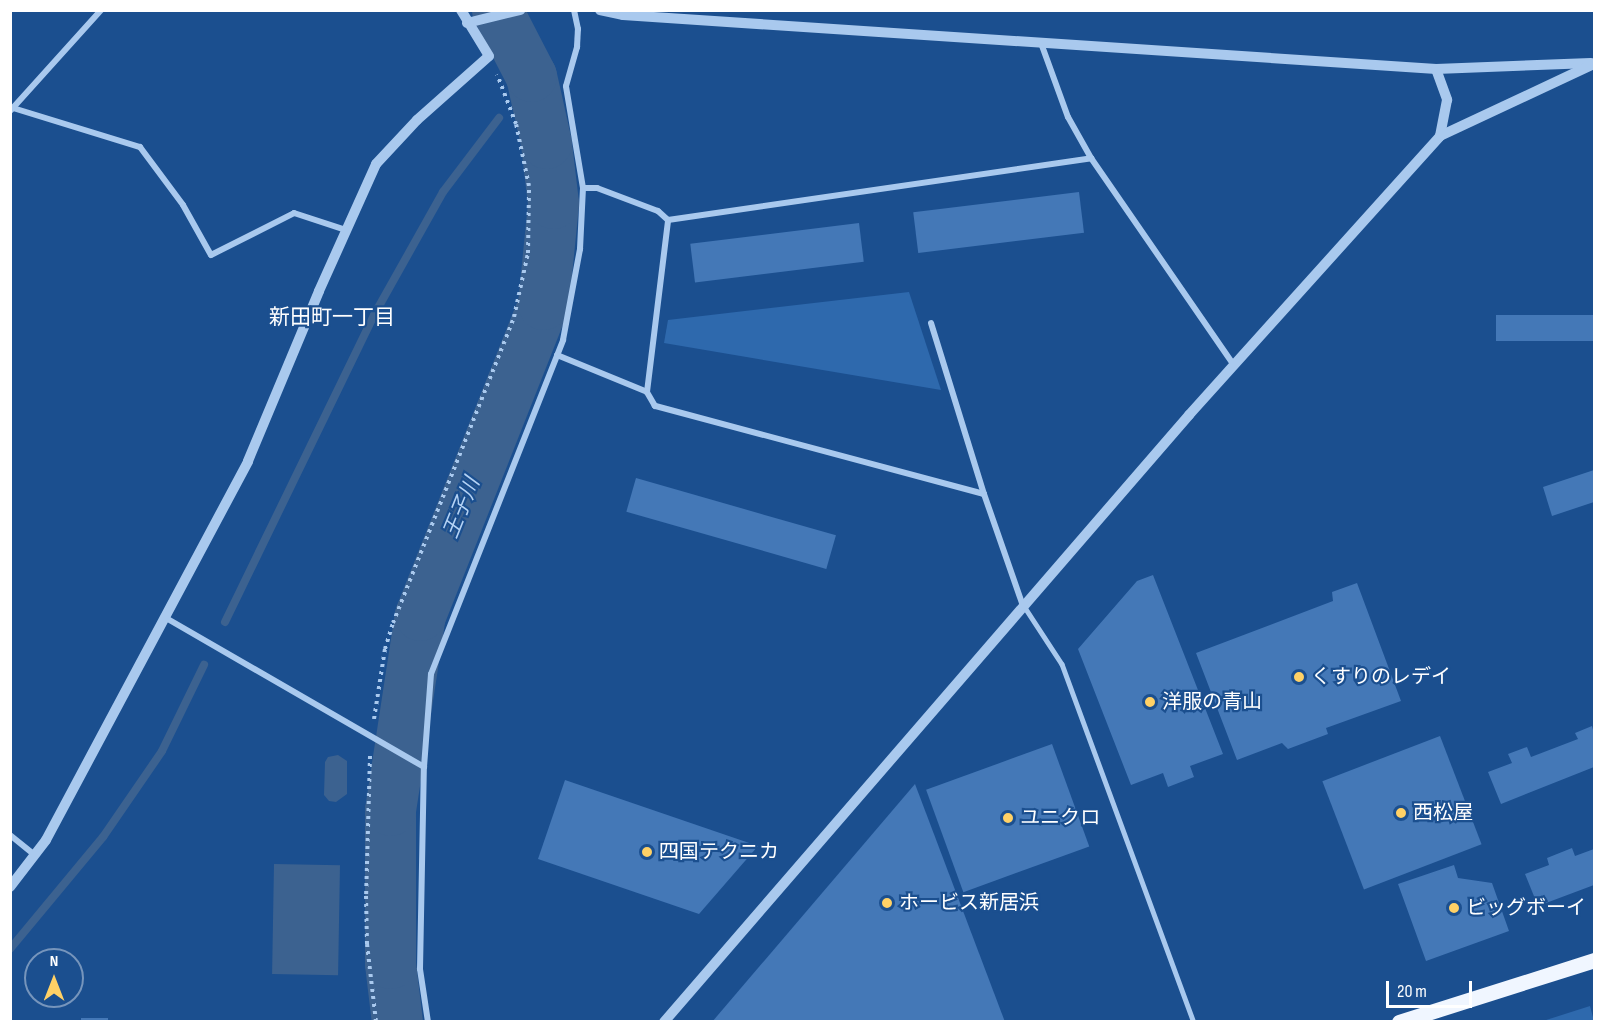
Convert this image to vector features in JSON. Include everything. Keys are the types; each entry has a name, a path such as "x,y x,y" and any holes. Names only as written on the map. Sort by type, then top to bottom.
{"main road":[{"path":"1399,1022 1594,960"}],"street":[{"path":"101,10 12,109 140,147 183,206 211,255 294,213 346,230"},
{"path":"10,887 46,840 248,461 376,164 417,120 489,56 461,10"},
{"path":"467,23 520,10"},
{"path":"428,1022 420,969 423,767 431,674 563,340 580,249 583,188 566,86 577,47 578,29 574,10"},
{"path":"600,10 623,15 1436,69 1594,63"},
{"path":"1041,42 1068,117 1091,158 1234,365"},
{"path":"664,1022 1234,365 1440,136 1594,63"},
{"path":"1436,69 1447,100 1440,136"},
{"path":"668,220 1091,158"},
{"path":"583,188 597,188 648,207 658,211 668,220"},
{"path":"668,220 647,392 654,406 984,494"},
{"path":"931,323 984,494 1023,606"},
{"path":"557,355 647,392"},
{"path":"166,618 423,767"},
{"path":"10,835 35,855"}],"lane":[{"path":"1023,606 1062,664 1194,1022"}],"path":[{"path":"376,1022 367,944 366,896 374,737 385,649 393,623 514,317 528,253 529,186 523,155 508,99 489,56"}],"shaded area":[{"path":"909,292 941,390 664,343 668,320"},
{"path":"338,755 347,761 347,794 336,802 329,801 324,795 325,762 328,757"},
{"path":"274,864 340,865 338,975 272,974"},
{"path":"1590,1006 1594,1021 1543,1021"}],"building":[{"path":"1079,192 1084,233 918,253 913,212"},
{"path":"859,223 864,262 695,282 690,244"},
{"path":"1496,315 1594,315 1594,341 1496,341"},
{"path":"1594,470 1594,502 1552,516 1543,487"},
{"path":"636,478 836,535 826,569 626,512"},
{"name":"洋服の青山","path":"1153,575 1223,754 1190,766 1194,777 1168,787 1163,773 1131,785 1078,649 1137,581"},
{"name":"くすりのレデイ","path":"1357,583 1401,701 1326,728 1328,734 1288,749 1282,743 1237,760 1196,653 1333,601 1332,592"},
{"path":"1592,726 1594,767 1501,804 1488,772 1512,763 1508,754 1527,747 1531,757 1578,739 1575,733"},
{"name":"西松屋","path":"1440,736 1482,844 1364,889 1322,781"},
{"name":"ユニクロ","path":"1052,744 1089,846 963,892 926,790"},
{"name":"四国テクニカ","path":"565,780 758,846 699,914 538,859"},
{"name":"ホービス新居浜","path":"915,784 1005,1022 712,1022"},
{"path":"1572,848 1575,856 1594,849 1594,885 1538,906 1525,874 1549,865 1547,858"},
{"name":"ビッグボーイ","path":"1454,865 1458,878 1492,883 1509,931 1426,961 1398,884"},
{"path":"81,1018 108,1018 108,1022 81,1022"}],"waterway":[{"name":"王子川","path":"397,1022 390,963 390,810 420,615 543,304 553,203 546,143 531,76 497,10"},
{"path":"519,92 531,76"},
{"path":"225,622 374,315 443,192 499,118"},
{"path":"10,949 103,837 162,751 204,665"}],"place":[{"name":"くすりのレデイ","path":"1299,677"},
{"name":"洋服の青山","path":"1150,702"},
{"name":"西松屋","path":"1401,813"},
{"name":"ユニクロ","path":"1008,818"},
{"name":"四国テクニカ","path":"647,852"},
{"name":"ホービス新居浜","path":"887,903"},
{"name":"ビッグボーイ","path":"1454,908"}],"district":[{"name":"新田町一丁目","path":"332,318"}]}
